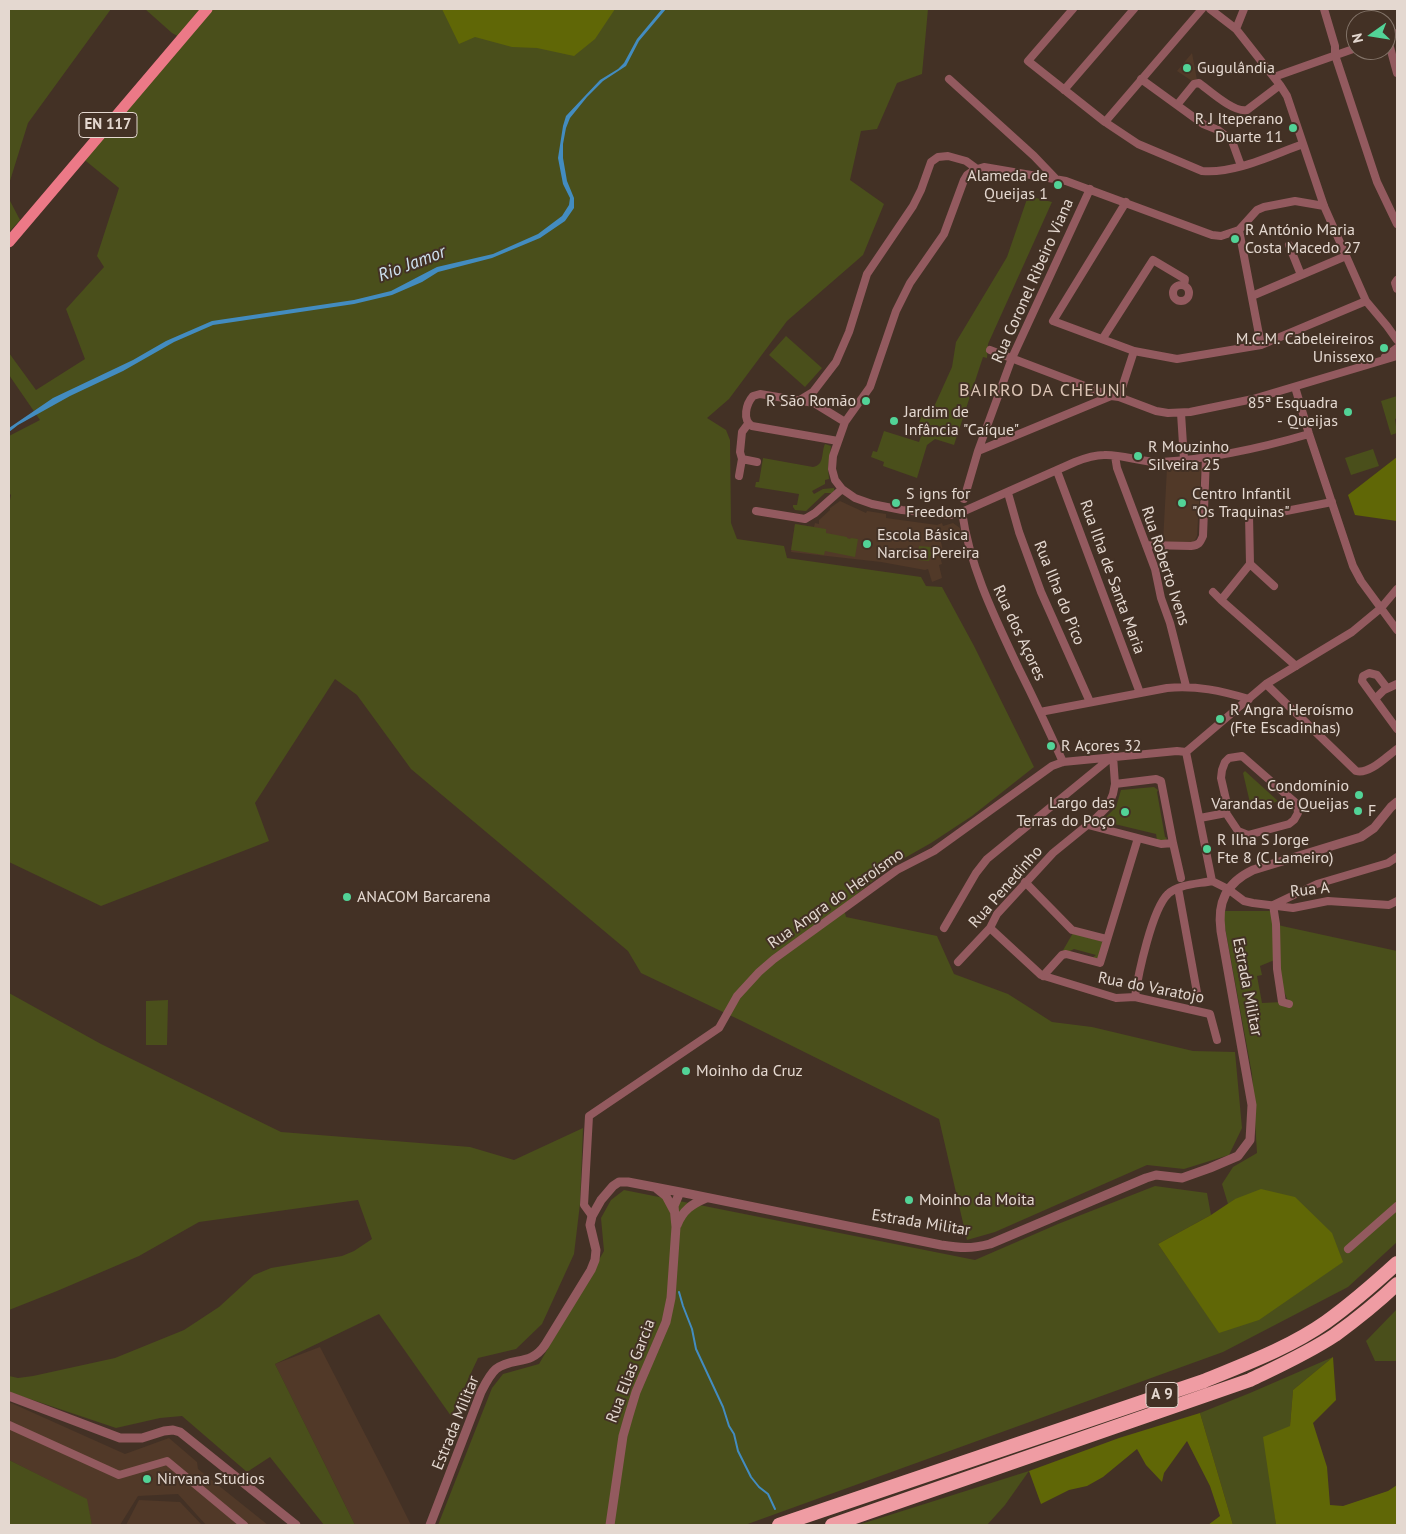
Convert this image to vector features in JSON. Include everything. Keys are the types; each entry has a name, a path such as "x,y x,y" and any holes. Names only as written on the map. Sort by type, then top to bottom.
{"highway":[{"name":"A 9","path":"779,1525 1204,1381 1244,1365 1286,1345 1324,1323 1362,1295 1397,1263"},
{"name":"A 9","path":"832,1525 1250,1380 1293,1360 1334,1336 1373,1306 1397,1284"}],"main road":[{"name":"EN 117","path":"9,242 206,9"}],"street":[{"path":"1074,9 1028,61 1105,122 1138,144 1202,171 1222,171 1303,144"},
{"path":"1064,90 1134,9"},
{"path":"1105,122 1202,9"},
{"path":"1210,9 1236,29 1280,85 1289,100 1324,206 1366,301 1397,340"},
{"path":"1236,29 1244,9"},
{"path":"1324,9 1335,46 1335,55 1377,182 1397,224"},
{"path":"1274,77 1346,51"},
{"path":"1393,60 1397,73"},
{"path":"949,79 1034,156 1055,178"},
{"path":"1141,79 1204,124 1218,130 1232,141 1240,166"},
{"path":"1177,104 1194,84 1199,83 1233,107 1243,111 1280,85"},
{"path":"800,400 813,392 836,362 849,332 868,274 913,206 934,158 948,156 966,161 977,169"},
{"path":"1308,434 1254,448 1184,460 1152,462 1106,454 1093,456 1075,462 962,512 948,515 878,506 855,498 842,490 835,480 832,469 833,456 845,422 870,387 903,296 944,234 965,178 977,169 987,167 1055,178 1090,188 1212,235 1221,236 1239,230 1257,210 1264,207 1295,201 1324,206"},
{"name":"Rua Coronel Ribeiro Viana","path":"964,499 978,451 1012,358 1090,188"},
{"path":"1126,202 1053,321 1134,351 1177,359 1261,345 1366,301"},
{"path":"1239,230 1261,345"},
{"path":"1289,245 1301,275"},
{"path":"1252,296 1346,256"},
{"path":"1103,338 1152,260 1185,279 1184,285"},
{"path":"1397,280 1395,283 1397,289"},
{"path":"1387,326 1397,332"},
{"path":"1382,360 1397,348"},
{"path":"990,350 1156,411 1181,413 1232,404 1397,356"},
{"path":"978,451 1115,397 1134,351"},
{"path":"1295,387 1308,434 1353,566 1361,581 1397,630"},
{"path":"748,424 746,418 748,402 753,396 760,394 814,403 845,422"},
{"path":"1181,413 1184,460"},
{"path":"748,424 759,428 838,441"},
{"path":"739,476 742,459 740,452 742,432 748,424"},
{"name":"Rua Roberto Ivens","path":"1115,456 1117,468 1155,568 1161,598 1170,623 1186,686"},
{"path":"1146,545 1192,546 1201,542 1203,536 1206,457"},
{"path":"742,459 758,462"},
{"name":"Rua Ilha de Santa Maria","path":"1057,471 1140,693"},
{"path":"756,511 805,519 815,514 842,490"},
{"name":"Rua Ilha do Pico","path":"1008,493 1019,532 1041,592 1090,702"},
{"path":"1222,600 1250,564 1249,515 1281,512 1332,502"},
{"name":"Rua dos Açores","path":"962,512 980,584 1063,762"},
{"path":"1250,564 1274,586"},
{"path":"1135,997 1138,976 1155,917 1162,902 1168,894 1178,888 1212,881 1186,752 1266,684 1352,632 1381,608 1397,590"},
{"path":"1213,592 1296,666"},
{"path":"1387,688 1377,675 1369,673 1364,676 1362,681 1397,729"},
{"path":"1266,684 1356,771 1360,772 1370,769 1397,749"},
{"path":"1375,699 1387,688 1397,684"},
{"path":"1040,712 1186,686 1226,691 1249,698"},
{"name":"Rua Angra do Heroísmo","path":"592,1216 584,1205 589,1116 719,1028 737,996 774,959 897,870 934,851 1042,772 1063,762 1113,756 1186,752"},
{"path":"944,928 976,873 987,859 1113,756"},
{"name":"Rua Penedinho","path":"958,962 990,928 997,914 1025,882 1053,853 1108,806 1113,794 1114,784 1113,756"},
{"path":"1242,756 1293,799 1298,807 1298,813 1292,822 1252,835 1244,835 1238,831 1226,813 1227,804 1222,770 1229,758 1242,756"},
{"path":"1114,784 1161,781 1181,878"},
{"path":"1228,889 1239,878 1253,870 1361,837 1374,828 1397,802"},
{"path":"1200,818 1226,813"},
{"path":"1088,825 1161,844 1173,843"},
{"path":"1043,976 1062,955 1066,954 1100,963 1138,838"},
{"path":"1289,1004 1282,1002 1277,969 1276,924 1273,905 1317,884 1388,863 1397,857"},
{"name":"Rua A","path":"1212,881 1228,889 1244,901 1293,908 1328,901 1389,905 1397,901"},
{"path":"1025,882 1072,930 1107,939"},
{"path":"1178,888 1198,998"},
{"name":"Estrada Militar","path":"430,1525 481,1392 488,1379 497,1369 534,1357 540,1352 591,1270 596,1250 590,1226 592,1216 612,1186 619,1182 654,1186 941,1245 975,1248 990,1244 1146,1178 1156,1175 1182,1178 1238,1156 1250,1140 1252,1105 1220,918 1221,906 1228,889"},
{"name":"Rua do Varatojo","path":"990,928 1043,976 1116,998 1135,997 1210,1014 1217,1040"},
{"name":"Rua Elias Garcia","path":"654,1186 666,1196 677,1215"},
{"name":"Rua Elias Garcia","path":"610,1525 623,1436 636,1392 666,1322 671,1298 677,1215 676,1200 680,1192"},
{"path":"677,1215 687,1207 707,1197"},
{"path":"1348,1249 1397,1206"},
{"path":"9,1396 120,1438 142,1438 173,1430 180,1432 296,1525"},
{"path":"9,1426 119,1475 167,1461 244,1525"}],"shaded area":[{"name":"Gugulândia","path":"1192,53 1197,80 1192,81 1177,71"},
{"name":"Centro Infantil \"Os Traquinas\"","path":"1194,463 1200,466 1201,469 1197,536 1193,543 1163,542 1167,468"},
{"name":"Escola Básica Narcisa Pereira","path":"840,501 866,513 867,511 886,514 886,518 937,525 942,523 943,526 953,523 960,528 961,532 940,538 944,555 940,556 942,564 939,565 942,578 932,582 928,569 791,552 795,524 814,527 815,523 819,524 819,520 830,508"},
{"path":"320,1347 411,1525 355,1525 275,1364"},
{"name":"Nirvana Studios","path":"9,1402 125,1454 169,1438 197,1462 198,1469 268,1525 206,1525 178,1494 138,1496 120,1525 92,1525 86,1499 9,1460"},
{"path":"139,1500 180,1502 202,1525 126,1525"}],"green space":[{"path":"9,9 111,9 28,123 9,184"},
{"path":"145,9 928,9 922,74 897,83 877,129 861,131 850,180 884,204 863,255 787,321 729,399 707,418 726,430 730,440 731,523 737,539 784,546 787,558 921,577 926,586 942,587 974,646 1034,767 972,816 931,843 894,864 843,905 846,917 937,936 954,974 1008,994 1052,1022 1092,1027 1193,1051 1235,1052 1242,1128 1229,1155 1184,1169 1147,1165 995,1232 967,1240 939,1119 641,973 628,951 411,769 357,695 335,679 255,803 269,841 101,906 9,862 9,505 11,495 9,493 9,436 40,420 9,375 9,353 36,390 85,359 66,309 104,267 97,256 119,188 81,157 181,38 172,33"},
{"path":"442,9 615,9 595,39 574,56 537,48 512,47 475,37 459,44"},
{"path":"1028,196 1052,202 988,344 987,358 983,357 954,445 935,439 927,445 917,478 883,466 884,462 871,457 873,451 877,452 884,431 919,442 924,428 918,426 925,407 933,409 952,367 956,342 1007,257"},
{"path":"9,199 20,220 9,232"},
{"path":"786,336 822,368 805,387 769,355"},
{"path":"1397,396 1397,418 1395,419 1397,433 1391,435 1381,401"},
{"path":"825,444 831,446 828,468 829,479 825,480 825,484 812,491 814,494 823,489 834,488 834,491 832,493 825,493 806,511 795,510 793,507 793,505 797,505 799,494 755,487 756,482 759,482 763,458 813,467 817,466 821,461"},
{"path":"1373,449 1379,466 1351,475 1345,458"},
{"path":"1397,457 1397,521 1355,515 1348,495"},
{"path":"795,524 826,529 826,533 858,539 855,557 825,551 824,555 791,550"},
{"path":"919,546 931,547 930,552 933,552 929,561 917,560"},
{"path":"1245,771 1278,801 1255,810 1251,807 1243,773"},
{"path":"1154,787 1158,790 1165,837 1167,838 1165,841 1157,840 1156,834 1102,821 1116,807 1121,790"},
{"path":"1222,911 1275,911 1276,924 1282,926 1397,951 1397,1242 1348,1287 1223,1352 745,1525 438,1525 492,1388 503,1374 539,1364 604,1251 601,1218 611,1200 624,1190 975,1260 1058,1224 1155,1186 1207,1193 1211,1215 1158,1244 1219,1332 1235,1199 1228,1204 1222,1184 1233,1167 1257,1153 1252,1074","holes":["1277,959 1278,976 1289,1004 1282,1002 1262,1003 1257,976 1262,975 1260,966"]},
{"path":"1073,933 1103,942 1099,958 1092,958 1096,955 1074,949 1062,952"},
{"path":"9,993 101,1044 281,1132 470,1147 514,1160 583,1128 580,1204 574,1254 542,1324 516,1349 478,1358 451,1416 379,1314 275,1364 355,1525 324,1525 270,1457 247,1472 182,1416 160,1418 116,1428 9,1392 9,1376 18,1378 33,1376 115,1358 184,1330 219,1307 254,1275 271,1268 342,1256 354,1251 372,1239 358,1200 199,1222 139,1256 9,1310"},
{"path":"168,1000 167,1045 146,1045 146,1001"},
{"path":"1261,1189 1295,1197 1332,1233 1343,1262 1259,1320 1219,1333 1158,1244 1211,1215 1235,1199"},
{"path":"1397,1309 1397,1361 1375,1361 1366,1341"},
{"path":"1333,1357 1293,1390 1290,1426 1274,1508 1276,1525 1233,1525 1200,1413"},
{"path":"1333,1357 1336,1400 1313,1423 1327,1467 1330,1505 1343,1506 1388,1491 1397,1485 1397,1525 1276,1525 1263,1437 1290,1426 1293,1390"},
{"path":"1200,1413 1233,1525 1208,1525 1220,1516 1210,1486 1187,1441 1164,1473 1162,1482 1146,1465 1137,1449 1103,1477 1087,1486 1069,1490 1041,1504 1029,1471 1119,1438"},
{"path":"9,1460 87,1499 92,1525 9,1525"},
{"path":"1029,1471 1005,1505 987,1525 858,1525"}],"water":[{"path":"662,9 666,9 639,41 626,66 603,81 570,118 563,144 563,158 567,181 574,198 574,208 565,221 540,238 492,258 438,272 422,282 392,295 354,304 213,325 174,342 123,371 70,396 9,432 9,428 53,398 133,360 166,341 212,321 354,300 391,291 437,267 493,254 538,234 562,216 569,205 570,198 563,184 558,158 566,116 600,80 624,63 637,39"}],"waterway":[{"path":"679,1292 692,1329 696,1349 723,1407 729,1426 734,1434 738,1451 751,1477 768,1494 775,1509"}],"place":[{"name":"Gugulândia","path":"1187,68"},
{"name":"R J Iteperano Duarte 11","path":"1293,128"},
{"name":"Alameda de Queijas 1","path":"1058,185"},
{"name":"R António Maria Costa Macedo 27","path":"1235,239"},
{"name":"M.C.M. Cabeleireiros Unissexo","path":"1384,348"},
{"name":"R São Romão","path":"866,401"},
{"name":"85ª Esquadra - Queijas","path":"1348,412"},
{"name":"Jardim de Infância \"Caíque\"","path":"894,421"},
{"name":"R Mouzinho Silveira 25","path":"1138,456"},
{"name":"S igns for Freedom","path":"896,503"},
{"name":"Centro Infantil \"Os Traquinas\"","path":"1182,503"},
{"name":"Escola Básica Narcisa Pereira","path":"867,544"},
{"name":"R Angra Heroísmo (Fte Escadinhas)","path":"1220,719"},
{"name":"R Açores 32","path":"1051,746"},
{"name":"Condomínio Varandas de Queijas","path":"1359,795"},
{"name":"F","path":"1358,811"},
{"name":"Largo das Terras do Poço","path":"1125,812"},
{"name":"R Ilha S Jorge Fte 8 (C Lameiro)","path":"1207,849"},
{"name":"ANACOM Barcarena","path":"347,897"},
{"name":"Moinho da Cruz","path":"686,1071"},
{"name":"Moinho da Moita","path":"909,1200"},
{"name":"Nirvana Studios","path":"147,1479"}],"district":[{"name":"BAIRRO DA CHEUNI","path":"1043,391"}],"water label":[{"name":"Rio Jamor","path":"412,264"}]}
